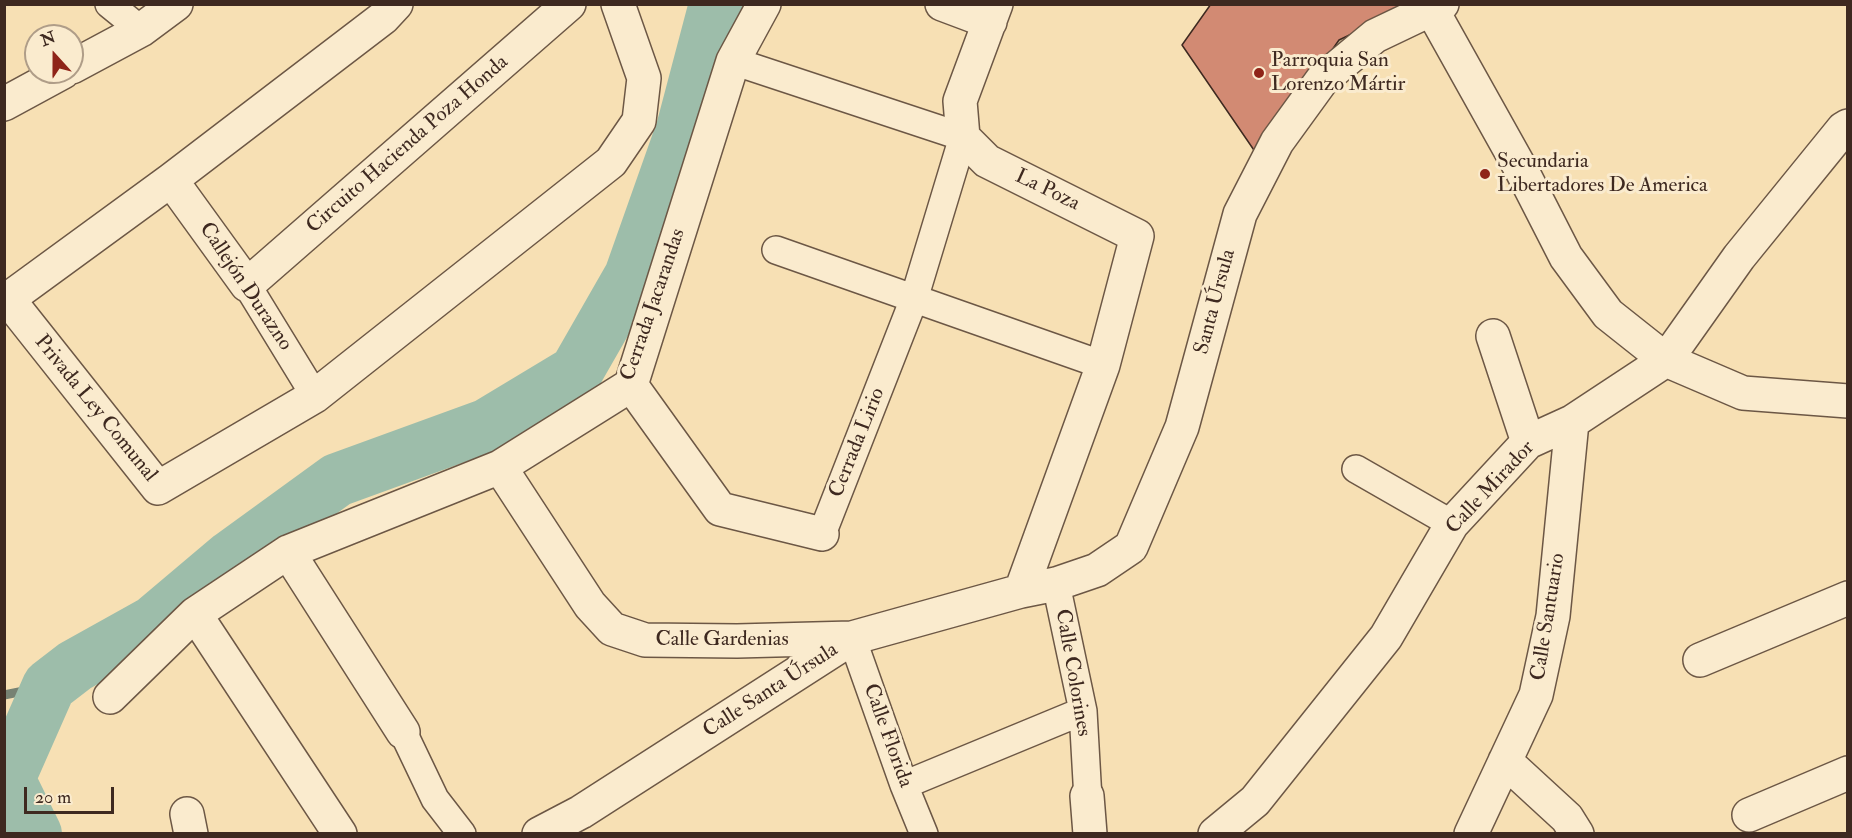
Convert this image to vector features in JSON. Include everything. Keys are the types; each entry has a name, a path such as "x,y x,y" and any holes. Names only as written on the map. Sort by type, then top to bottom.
{"street":[{"path":"109,4 141,30"},
{"path":"84,61 141,30 176,4"},
{"path":"6,301 171,180 383,18 396,4"},
{"name":"Circuito Hacienda Poza Honda","path":"247,285 569,4"},
{"path":"315,396 611,162 639,121 644,78 618,4"},
{"name":"Cerrada Jacarandas","path":"110,697 195,614 288,552 500,467 631,386 733,61 765,4"},
{"path":"733,61 963,137 960,101 993,13 942,4"},
{"path":"1437,7 1566,257 1608,314 1666,360 1743,393 1848,401"},
{"name":"Santa Úrsula","path":"1021,591 1056,584 1097,570 1131,547 1182,427 1240,214 1277,142 1322,80 1375,36 1437,7"},
{"path":"4,104 41,84"},
{"name":"Calle Mirador","path":"1215,834 1255,801 1386,637 1452,524 1528,442 1572,422 1666,360 1739,257 1843,129 1848,126"},
{"name":"La Poza","path":"963,137 987,161 1137,236 1103,365"},
{"name":"Cerrada Lirio","path":"631,386 720,508 822,534 914,299 963,137"},
{"name":"Callejón Durazno","path":"171,180 247,285 315,396"},
{"path":"776,250 1103,365 1021,591"},
{"name":"Privada Ley Comunal","path":"6,301 158,488 315,396"},
{"path":"1493,336 1528,442"},
{"name":"Calle Santuario","path":"1471,834 1536,695 1553,616 1572,422"},
{"name":"Calle Gardenias","path":"500,467 590,605 612,629 645,640 852,639"},
{"path":"1356,468 1452,524"},
{"path":"288,552 403,732 435,799 462,834"},
{"name":"Calle Colorines","path":"1056,584 1083,711 1090,834"},
{"name":"Calle Santa Úrsula","path":"539,834 580,812 852,639 1021,591"},
{"path":"1700,660 1848,598"},
{"path":"195,614 340,834"},
{"name":"Calle Florida","path":"852,639 924,834"},
{"path":"904,785 1083,711"},
{"path":"1505,761 1567,818 1577,834"},
{"path":"1749,815 1848,773"},
{"name":"Calle Colorines","path":"1087,796 1090,834"}],"building":[{"name":"Parroquia San Lorenzo Mártir","path":"1211,4 1415,4 1339,40 1258,156 1182,45"}],"waterway":[{"path":"35,834 8,779 49,686 75,666 154,622 231,557 337,480 488,425 576,372 631,276 683,129 716,4"},
{"path":"4,695 49,686"}],"place":[{"name":"Parroquia San Lorenzo Mártir","path":"1259,73"},
{"name":"Secundaria Libertadores De America","path":"1485,174"}]}
